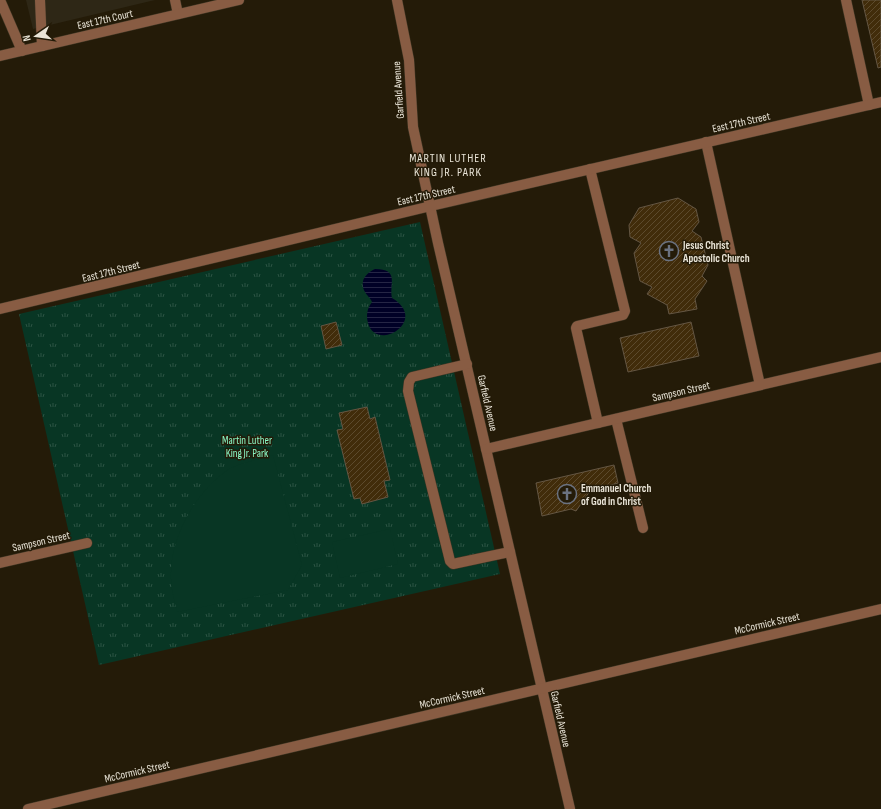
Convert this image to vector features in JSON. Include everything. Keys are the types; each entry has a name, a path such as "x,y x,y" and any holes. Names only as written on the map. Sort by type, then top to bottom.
{"street":[{"path":"0,0 22,51"},
{"path":"40,0 42,46"},
{"path":"175,0 178,14"},
{"name":"East 17th Court","path":"0,56 239,0"},
{"name":"Garfield Avenue","path":"397,0 409,60 413,127 438,242 570,809"},
{"path":"846,0 869,105"},
{"name":"East 17th Street","path":"0,309 431,206 881,102"},
{"path":"706,142 760,385"},
{"path":"590,169 625,311 623,315 578,326 576,328 598,423"},
{"name":"Sampson Street","path":"486,449 881,356"},
{"path":"467,364 412,377 409,382 408,391 450,561 453,564 510,552"},
{"path":"616,419 643,528"},
{"name":"Sampson Street","path":"0,563 86,543"},
{"name":"McCormick Street","path":"28,809 881,609"}],"shaded area":[{"path":"26,0 155,0 33,29"}],"green space":[{"name":"Martin Luther King Jr. Park","path":"420,222 500,574 99,665 19,314"},
{"path":"273,455 302,565 288,590 177,612 171,583 172,563 180,532 187,517 206,490 217,478 229,469"},
{"path":"390,529 398,564 340,578 332,542"}],"water":[{"path":"375,269 383,270 391,274 392,298 402,307 405,316 403,324 397,330 389,334 380,335 373,331 368,323 367,312 372,302 363,288 363,281 366,275"}],"building":[{"path":"862,0 881,0 881,67 878,68"},
{"path":"678,198 696,209 699,222 692,231 701,237 708,265 702,276 707,281 695,299 697,309 669,314 667,305 647,294 652,287 640,281 634,253 641,243 630,237 629,225 639,208"},
{"path":"336,322 342,345 326,349 321,326"},
{"path":"691,322 699,356 628,372 620,338"},
{"path":"367,407 370,419 375,417 390,480 384,481 388,497 362,504 360,498 354,499 337,430 343,429 339,413"},
{"path":"614,465 618,483 590,491 576,511 571,509 542,516 536,483"}],"place":[{"name":"Jesus Christ Apostolic Church","path":"669,251"},
{"name":"Emmanuel Church of God in Christ","path":"567,494"}],"district":[{"name":"MARTIN LUTHER KING JR. PARK","path":"448,165"}]}
